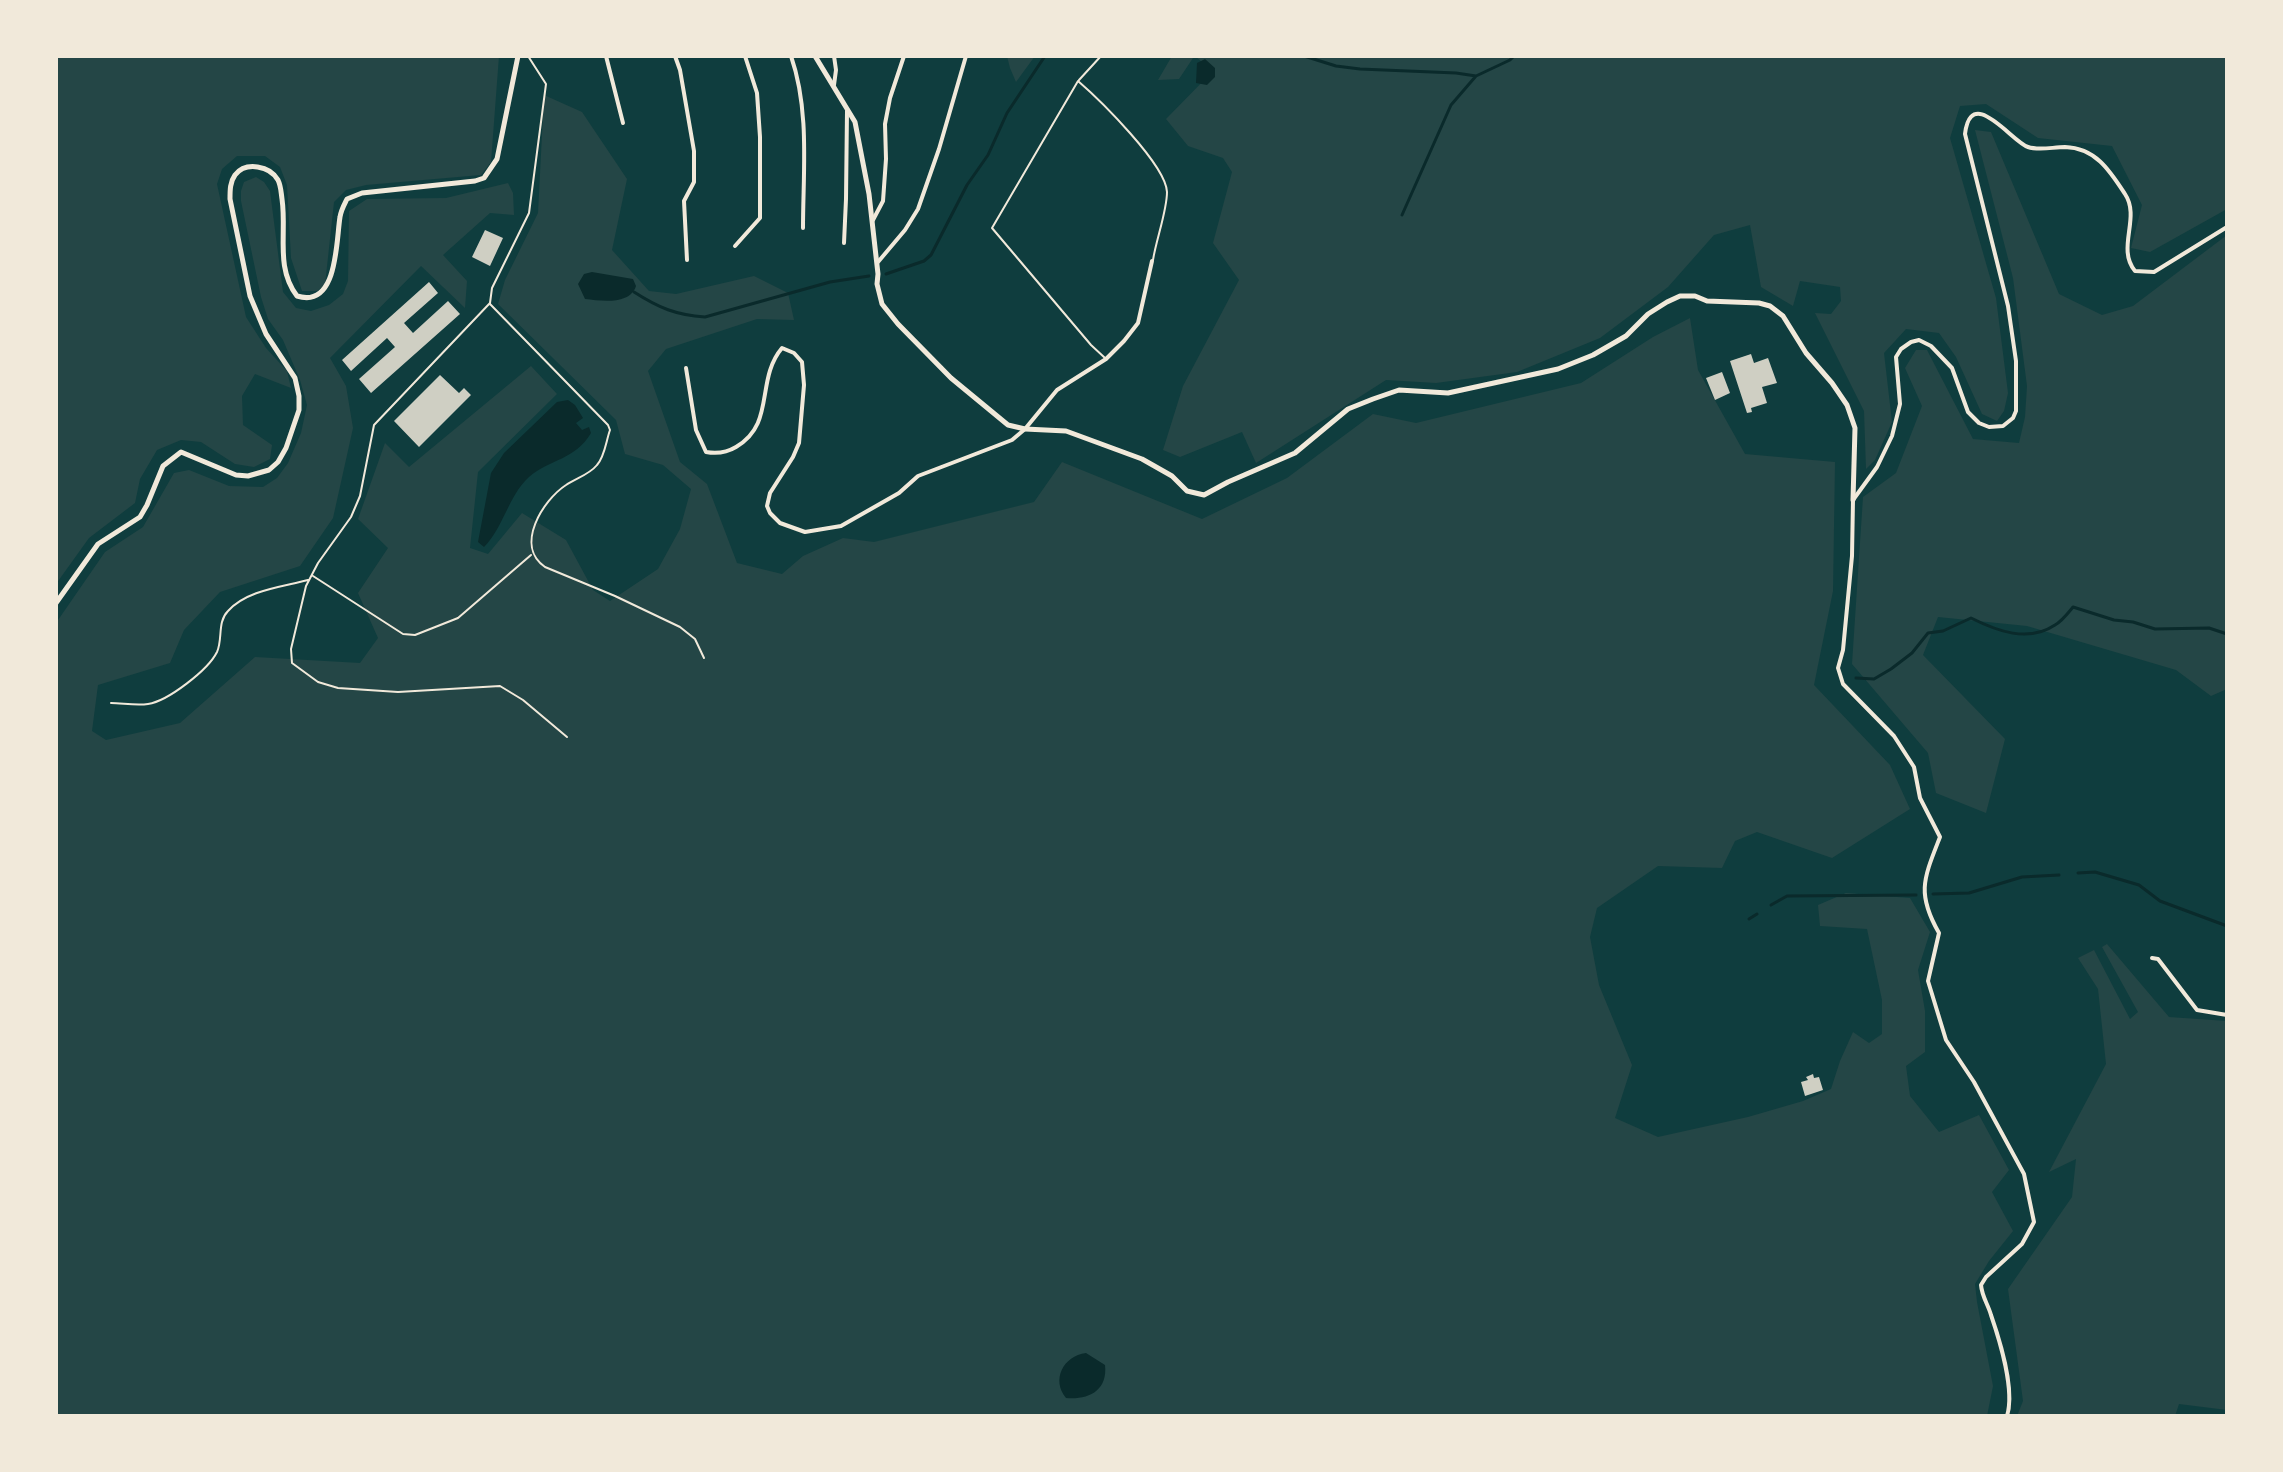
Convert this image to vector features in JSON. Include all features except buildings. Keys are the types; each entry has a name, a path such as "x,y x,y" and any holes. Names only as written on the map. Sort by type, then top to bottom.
{"street":[{"path":"56,603 98,544 140,517 163,466 172,458 181,452 236,475 248,476 269,470 286,448 295,424 299,396 295,378 266,334 250,296 230,199 233,177 240,170 260,167 276,177 284,211 282,251 285,277 297,296 311,298 320,294 331,274 340,213 347,199 362,193 484,178 497,159 518,56"},
{"path":"606,56 623,123"},
{"path":"675,56 694,151 694,182 684,201 687,260"},
{"path":"735,246 760,218 757,93 745,56"},
{"path":"791,56 801,89 803,228"},
{"path":"815,56 855,122 872,222 877,284 882,304 898,324 951,378 1008,425 1066,431 1142,459 1172,476 1187,491 1204,495 1295,453 1348,409 1399,390 1448,393 1558,369 1593,355 1626,336 1648,314 1680,296 1695,296 1707,301 1759,303 1770,306 1783,316 1806,353 1847,405 1855,428 1852,556 1843,650 1838,668 1843,684 1894,736 1914,767 1920,798 1940,837 1923,889 1930,917 1939,933 1928,981 1946,1040 1974,1082 2024,1174 2034,1222 2022,1244 1981,1285 2010,1387 2007,1416"},
{"path":"833,88 836,70 834,56"},
{"path":"872,222 883,201 885,124 904,56"},
{"path":"876,264 905,230 918,209 966,56"},
{"path":"844,243 847,111"},
{"path":"1853,500 1877,467 1892,436 1900,404 1896,357 1911,342 1919,340 1931,346 1952,368 1968,412 1979,423 1989,427 2003,426 2016,411 2016,361 2008,306 1965,134 1966,125 1973,116 1990,117 2030,148 2069,147 2094,154 2108,168 2129,199 2126,249 2128,262 2135,271 2154,272 2227,227"},
{"path":"686,368 696,430 706,452 716,454 730,451 748,441 759,425 772,360 782,348 794,353 802,362 804,385 799,443 770,493 767,506 780,523 805,532 841,526 899,493 918,476 1012,440 1025,429 1057,390 1106,359 1138,323 1152,261"},
{"path":"2152,958 2158,959 2197,1010 2227,1015"}],"lane":[{"path":"528,56 546,84 529,213 492,288 490,303 374,425 360,496 351,517 309,580 291,649 292,663 318,682 338,688 398,692 500,686 533,708 567,737"},
{"path":"1101,56 1078,81 992,228 1106,359"},
{"path":"1078,81 1110,108 1164,177 1167,194 1152,261"},
{"path":"490,303 610,430 598,464 550,498 539,515 532,535 532,554 545,567 680,627 695,639 704,658"},
{"path":"312,575 403,634 415,635 458,618 532,554"},
{"path":"111,703 150,704 188,683 206,668 217,652 221,620 227,612 245,598 309,580"}],"shaded area":[{"path":"56,56 499,56 491,162 481,175 366,185 346,190 334,202 325,285 317,291 302,291 291,258 287,185 280,167 265,156 237,156 222,169 217,184 246,317 266,348 287,371 291,388 255,374 242,396 243,425 272,445 270,459 254,467 235,464 201,442 181,440 157,450 140,479 135,503 89,538 56,584"},
{"path":"1007,56 1035,56 1016,82"},
{"path":"1172,56 2227,56 2227,209 2150,252 2131,248 2142,205 2112,146 2038,138 1986,104 1960,106 1950,138 1996,298 2008,393 2004,411 1997,421 1982,414 1956,357 1939,333 1906,329 1884,353 1892,422 1875,460 1866,469 1864,411 1815,313 1831,314 1841,301 1840,287 1800,281 1793,306 1761,287 1750,225 1714,235 1668,287 1600,338 1517,372 1436,383 1386,380 1256,463 1242,432 1180,457 1163,450 1183,386 1239,280 1213,243 1232,172 1223,158 1188,146 1166,119 1213,71 1196,57 1179,79 1158,80"},
{"path":"1205,59 1215,68 1215,77 1207,85 1196,83 1197,63"},
{"path":"544,95 582,112 627,179 612,250 649,291 676,294 754,276 788,293 794,320 757,319 666,349 648,371 680,462 707,484 737,563 782,574 803,556 843,538 874,542 1034,502 1062,462 1202,519 1287,478 1373,414 1416,423 1581,383 1653,337 1690,318 1698,370 1745,454 1835,462 1833,591 1814,685 1890,765 1910,809 1832,858 1757,832 1735,841 1722,868 1658,866 1597,908 1590,937 1599,985 1632,1065 1615,1118 1658,1137 1748,1117 1803,1101 1831,1089 1853,1032 1869,1043 1882,1034 1882,1000 1867,929 1820,926 1818,905 1846,893 1910,898 1930,932 1918,970 1925,1011 1925,1052 1906,1066 1910,1096 1939,1132 1979,1115 2009,1170 1992,1192 2013,1231 1975,1284 1993,1386 1987,1416 56,1416 56,623 105,552 143,527 174,473 189,470 229,486 263,487 277,478 288,463 301,433 307,405 283,340 268,319 261,297 241,201 244,182 256,177 270,191 283,292 296,308 311,311 329,305 343,294 348,281 349,211 367,199 446,198 508,183 513,193 514,215 490,213 443,255 467,281 465,308 421,266 330,358 346,386 353,428 333,518 300,566 220,592 184,630 170,663 98,685 92,731 106,740 180,723 255,657 360,663 378,638 358,593 388,548 358,519 385,443 409,467 531,366 557,394 478,472 470,548 488,554 522,513 566,540 593,590 610,601 658,569 680,529 691,489 663,465 625,454 616,420 498,304 505,280 538,213"},
{"path":"1975,130 1991,132 2059,294 2102,315 2133,306 2227,235 2227,689 2211,696 2176,670 2027,626 1938,617 1923,655 2005,739 1986,813 1936,793 1928,753 1852,664 1863,497 1896,473 1922,406 1905,368 1916,350 1927,350 1973,439 2019,443 2025,417 2027,386 2013,278"},
{"path":"592,272 633,279 636,286 622,299 585,299 578,284 584,274"},
{"path":"568,400 583,418 576,423 582,430 589,427 591,433 578,449 529,477 484,547 478,542 491,473 504,453 557,402"},
{"path":"2107,944 2169,1017 2227,1021 2227,1410 2179,1404 2175,1416 2017,1416 2023,1401 2008,1289 2072,1197 2076,1159 2049,1172 2106,1064 2098,989 2078,958 2094,950 2130,1019 2138,1012 2102,947"},
{"path":"1086,1353 1105,1365 1103,1381 1089,1395 1066,1398 1060,1384 1062,1370 1071,1359"}],"waterway":[{"path":"886,274 924,261 931,255 967,185 988,155 1007,113 1045,56"},
{"path":"1304,56 1336,66 1360,69 1476,76 1514,56"},
{"path":"1402,215 1451,105 1476,76"},
{"path":"634,292 668,310 705,317 830,282 869,276"},
{"path":"1856,678 1874,679 1912,653 1928,633 1943,631 1971,618 2002,631 2034,633 2058,623 2073,607 2155,629 2209,628 2227,634"},
{"path":"2078,873 2095,872 2139,885 2160,901 2227,926"},
{"path":"1933,894 1969,893 2022,877 2059,875"},
{"path":"1771,905 1787,896 1916,895"},
{"path":"1749,919 1757,914"}]}
